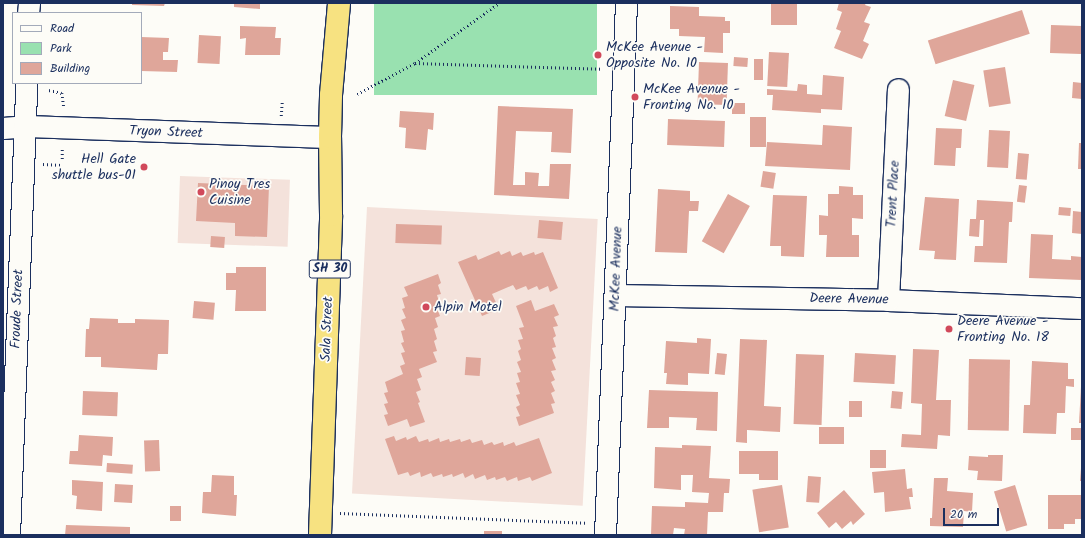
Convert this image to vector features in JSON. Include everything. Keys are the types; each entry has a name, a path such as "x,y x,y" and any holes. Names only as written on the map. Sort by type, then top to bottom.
{"highway":[{"name":"Sala Street","path":"320,535 332,215 330,137 338,3"}],"street":[{"name":"McKee Avenue","path":"605,535 626,3"},
{"name":"Froude Street","path":"9,535 26,84"},
{"name":"Trent Place","path":"888,300 898,89"},
{"name":"Tryon Street","path":"3,128 24,126 330,137"},
{"name":"Deere Avenue","path":"615,294 888,300 1082,308"}],"path":[{"path":"357,94 415,63 499,3"},
{"path":"415,63 602,69"},
{"path":"49,90 62,93 64,108"},
{"path":"281,118 282,101"},
{"path":"62,148 62,159"},
{"path":"42,164 62,165"},
{"path":"321,512 586,523"}],"shaded area":[{"path":"180,176 290,180 288,247 178,243"},
{"path":"367,207 598,219 583,506 352,494"}],"green space":[{"path":"374,3 597,3 597,95 374,95"}],"building":[{"path":"132,3 165,3 164,6 132,5"},
{"path":"234,3 260,3 260,9 234,7"},
{"path":"771,3 797,3 797,25 771,25"},
{"path":"839,3 866,3 865,5 871,7 864,22 870,24 863,41 869,44 862,59 834,48 841,31 836,29 842,12 837,10"},
{"path":"670,6 699,7 699,16 725,17 725,21 730,21 730,33 723,33 723,53 704,52 705,37 679,36 679,29 670,29"},
{"path":"1022,10 1030,34 936,64 928,41"},
{"path":"1051,25 1082,26 1081,54 1050,53"},
{"path":"240,26 276,27 275,38 281,38 280,55 245,55 246,38 240,39"},
{"path":"199,35 221,36 220,64 198,63"},
{"path":"142,37 169,38 168,52 163,52 163,60 178,60 177,72 142,71"},
{"path":"769,52 789,53 787,87 767,86"},
{"path":"734,57 748,58 747,67 733,66"},
{"path":"754,59 763,59 763,80 754,80"},
{"path":"699,62 728,63 727,105 698,104"},
{"path":"1005,67 1011,104 989,107 983,70"},
{"path":"823,75 844,77 842,110 821,109 821,113 772,110 773,95 767,95 767,89 797,91 798,84 807,85 807,94 822,95"},
{"path":"953,80 974,85 966,121 945,116"},
{"path":"1073,82 1082,83 1082,99 1072,98"},
{"path":"732,103 745,103 745,114 732,114"},
{"path":"498,106 573,109 571,153 551,152 552,132 516,131 513,185 525,185 525,172 539,173 538,186 549,186 550,164 571,164 569,199 494,195"},
{"path":"400,111 434,113 433,130 428,129 426,150 405,148 406,128 399,127"},
{"path":"750,117 766,117 766,147 750,147"},
{"path":"668,119 725,121 724,147 667,145"},
{"path":"823,125 852,127 850,170 765,166 767,142 822,145"},
{"path":"936,128 962,129 961,148 956,148 955,166 934,165"},
{"path":"989,130 1010,131 1008,168 987,167"},
{"path":"1079,143 1082,143 1082,169 1078,169"},
{"path":"1018,153 1029,154 1027,180 1016,179"},
{"path":"763,171 776,173 773,189 760,187"},
{"path":"198,183 269,186 267,237 235,236 235,223 196,221"},
{"path":"1019,185 1027,186 1025,203 1017,202"},
{"path":"839,186 853,187 853,195 863,195 863,219 852,218 852,235 859,235 859,257 826,257 827,235 819,235 819,215 828,216 828,194 839,194"},
{"path":"658,189 690,191 690,201 699,201 698,211 689,211 687,253 655,252"},
{"path":"728,194 750,206 724,253 702,241"},
{"path":"773,195 807,196 804,257 781,256 781,246 770,246"},
{"path":"925,197 959,199 956,260 934,259 935,251 919,250"},
{"path":"977,200 1013,202 1012,222 1009,222 1007,263 974,262 975,246 983,246 984,220 980,220 979,237 969,236 970,219 976,219"},
{"path":"1059,207 1071,208 1070,216 1058,215"},
{"path":"1073,211 1082,212 1082,234 1072,233"},
{"path":"539,220 563,222 561,240 537,238"},
{"path":"396,224 442,226 441,245 395,243"},
{"path":"1031,234 1053,235 1052,259 1071,260 1071,256 1082,257 1082,280 1029,278"},
{"path":"211,236 225,237 224,248 210,247"},
{"path":"499,251 501,255 510,251 512,256 521,252 523,256 534,252 535,255 543,252 558,288 550,292 548,286 539,290 537,286 528,290 526,286 516,290 513,285 492,294 499,309 482,316 458,262 476,255 478,260"},
{"path":"236,267 266,267 266,311 235,311 236,290 226,290 226,273 236,273"},
{"path":"438,274 441,283 438,285 441,294 437,295 440,305 436,306 440,316 435,318 438,327 434,329 437,339 434,341 437,351 433,352 437,362 419,369 422,377 417,379 421,390 416,392 420,402 418,403 425,422 410,427 407,419 388,426 384,415 388,414 384,404 388,403 384,393 388,392 385,382 403,374 400,366 405,364 401,353 405,352 401,343 404,342 401,331 405,330 401,320 406,318 402,309 405,308 402,298 408,296 404,287"},
{"path":"531,300 535,311 554,304 559,315 554,317 558,326 553,327 556,336 553,338 556,347 552,348 556,358 552,360 556,370 551,371 555,380 551,382 555,391 551,393 555,403 551,404 554,413 519,426 516,417 520,416 516,407 520,405 516,395 520,394 516,383 520,382 517,373 521,372 517,362 521,360 518,351 521,349 518,340 523,339 519,328 524,327 516,306"},
{"path":"194,301 215,303 213,320 193,318"},
{"path":"90,318 118,319 118,323 135,323 135,319 169,320 168,354 158,354 157,370 101,367 101,357 85,357 86,329 89,329"},
{"path":"697,338 711,339 709,374 688,373 688,385 666,384 667,373 664,373 666,341 697,343"},
{"path":"740,339 767,340 764,406 781,407 780,432 747,430 747,443 736,442"},
{"path":"913,349 939,350 936,400 951,400 950,436 938,435 937,449 901,447 902,434 921,435 922,404 911,403"},
{"path":"717,353 727,354 725,375 715,374"},
{"path":"855,353 896,355 894,384 853,382"},
{"path":"796,354 824,355 822,425 794,424"},
{"path":"466,357 481,358 480,376 465,375"},
{"path":"969,359 1010,360 1009,431 968,430"},
{"path":"1032,361 1068,363 1068,379 1074,379 1074,387 1066,386 1065,413 1057,413 1056,434 1023,433 1024,405 1030,405"},
{"path":"1081,387 1082,423 1079,423"},
{"path":"649,390 718,392 717,431 696,430 697,418 669,417 669,428 647,428"},
{"path":"83,391 118,392 117,416 82,415"},
{"path":"892,391 903,392 901,409 891,408"},
{"path":"849,401 862,401 862,417 849,417"},
{"path":"819,427 844,427 844,444 819,444"},
{"path":"1071,428 1082,428 1082,440 1071,440"},
{"path":"79,435 113,437 112,456 103,455 102,466 69,464 70,451 78,451"},
{"path":"394,436 396,441 406,437 407,440 416,436 419,442 428,439 429,442 439,438 440,442 449,439 450,442 460,439 461,442 470,439 472,443 482,440 484,445 492,442 494,445 503,442 504,446 514,442 516,446 539,438 552,473 532,481 530,477 518,481 517,477 507,481 505,477 496,480 495,477 487,480 485,475 475,479 473,474 465,478 463,473 453,477 452,474 443,477 442,474 433,477 431,473 421,477 420,472 410,476 408,472 398,475 385,439"},
{"path":"159,440 160,471 145,472 144,441"},
{"path":"682,445 711,446 709,478 730,479 729,493 724,493 723,512 708,512 707,535 684,535 685,529 674,528 673,535 651,535 652,506 685,507 685,502 708,503 709,493 692,492 693,475 681,475 681,490 654,488 655,447 682,448"},
{"path":"870,450 886,450 886,468 870,468"},
{"path":"739,451 778,451 778,480 759,480 759,474 739,474"},
{"path":"988,455 1003,455 1002,481 977,480 978,471 968,470 969,456 988,457"},
{"path":"107,463 133,465 132,474 106,472"},
{"path":"1081,468 1082,481 1080,481"},
{"path":"905,469 907,489 912,488 913,497 909,497 911,509 885,512 884,492 874,493 872,472"},
{"path":"212,475 234,476 234,495 237,495 236,516 202,513 203,492 211,492"},
{"path":"808,476 821,477 819,503 806,502"},
{"path":"934,478 948,478 947,491 973,493 972,512 964,511 963,527 930,526 930,518 932,518"},
{"path":"72,480 103,482 102,511 76,509 77,496 72,495"},
{"path":"115,484 133,485 132,503 114,502"},
{"path":"782,485 789,527 759,532 752,490"},
{"path":"1015,485 1027,525 1006,532 994,491"},
{"path":"844,490 865,514 853,525 851,521 842,529 836,522 829,528 817,513"},
{"path":"1048,495 1082,495 1082,519 1075,519 1075,524 1064,524 1064,529 1048,529"},
{"path":"170,506 181,506 181,521 170,521"},
{"path":"66,525 130,527 130,535 65,535"},
{"path":"484,531 502,531 502,535 484,535"}],"place":[{"name":"McKee Avenue - Opposite No. 10","path":"598,55"},
{"name":"McKee Avenue - Fronting No. 10","path":"635,97"},
{"name":"Hell Gate shuttle bus-01","path":"144,167"},
{"name":"Pinoy Tres Cuisine","path":"201,192"},
{"name":"Alpin Motel","path":"426,307"},
{"name":"Deere Avenue - Fronting No. 18","path":"949,329"}]}
